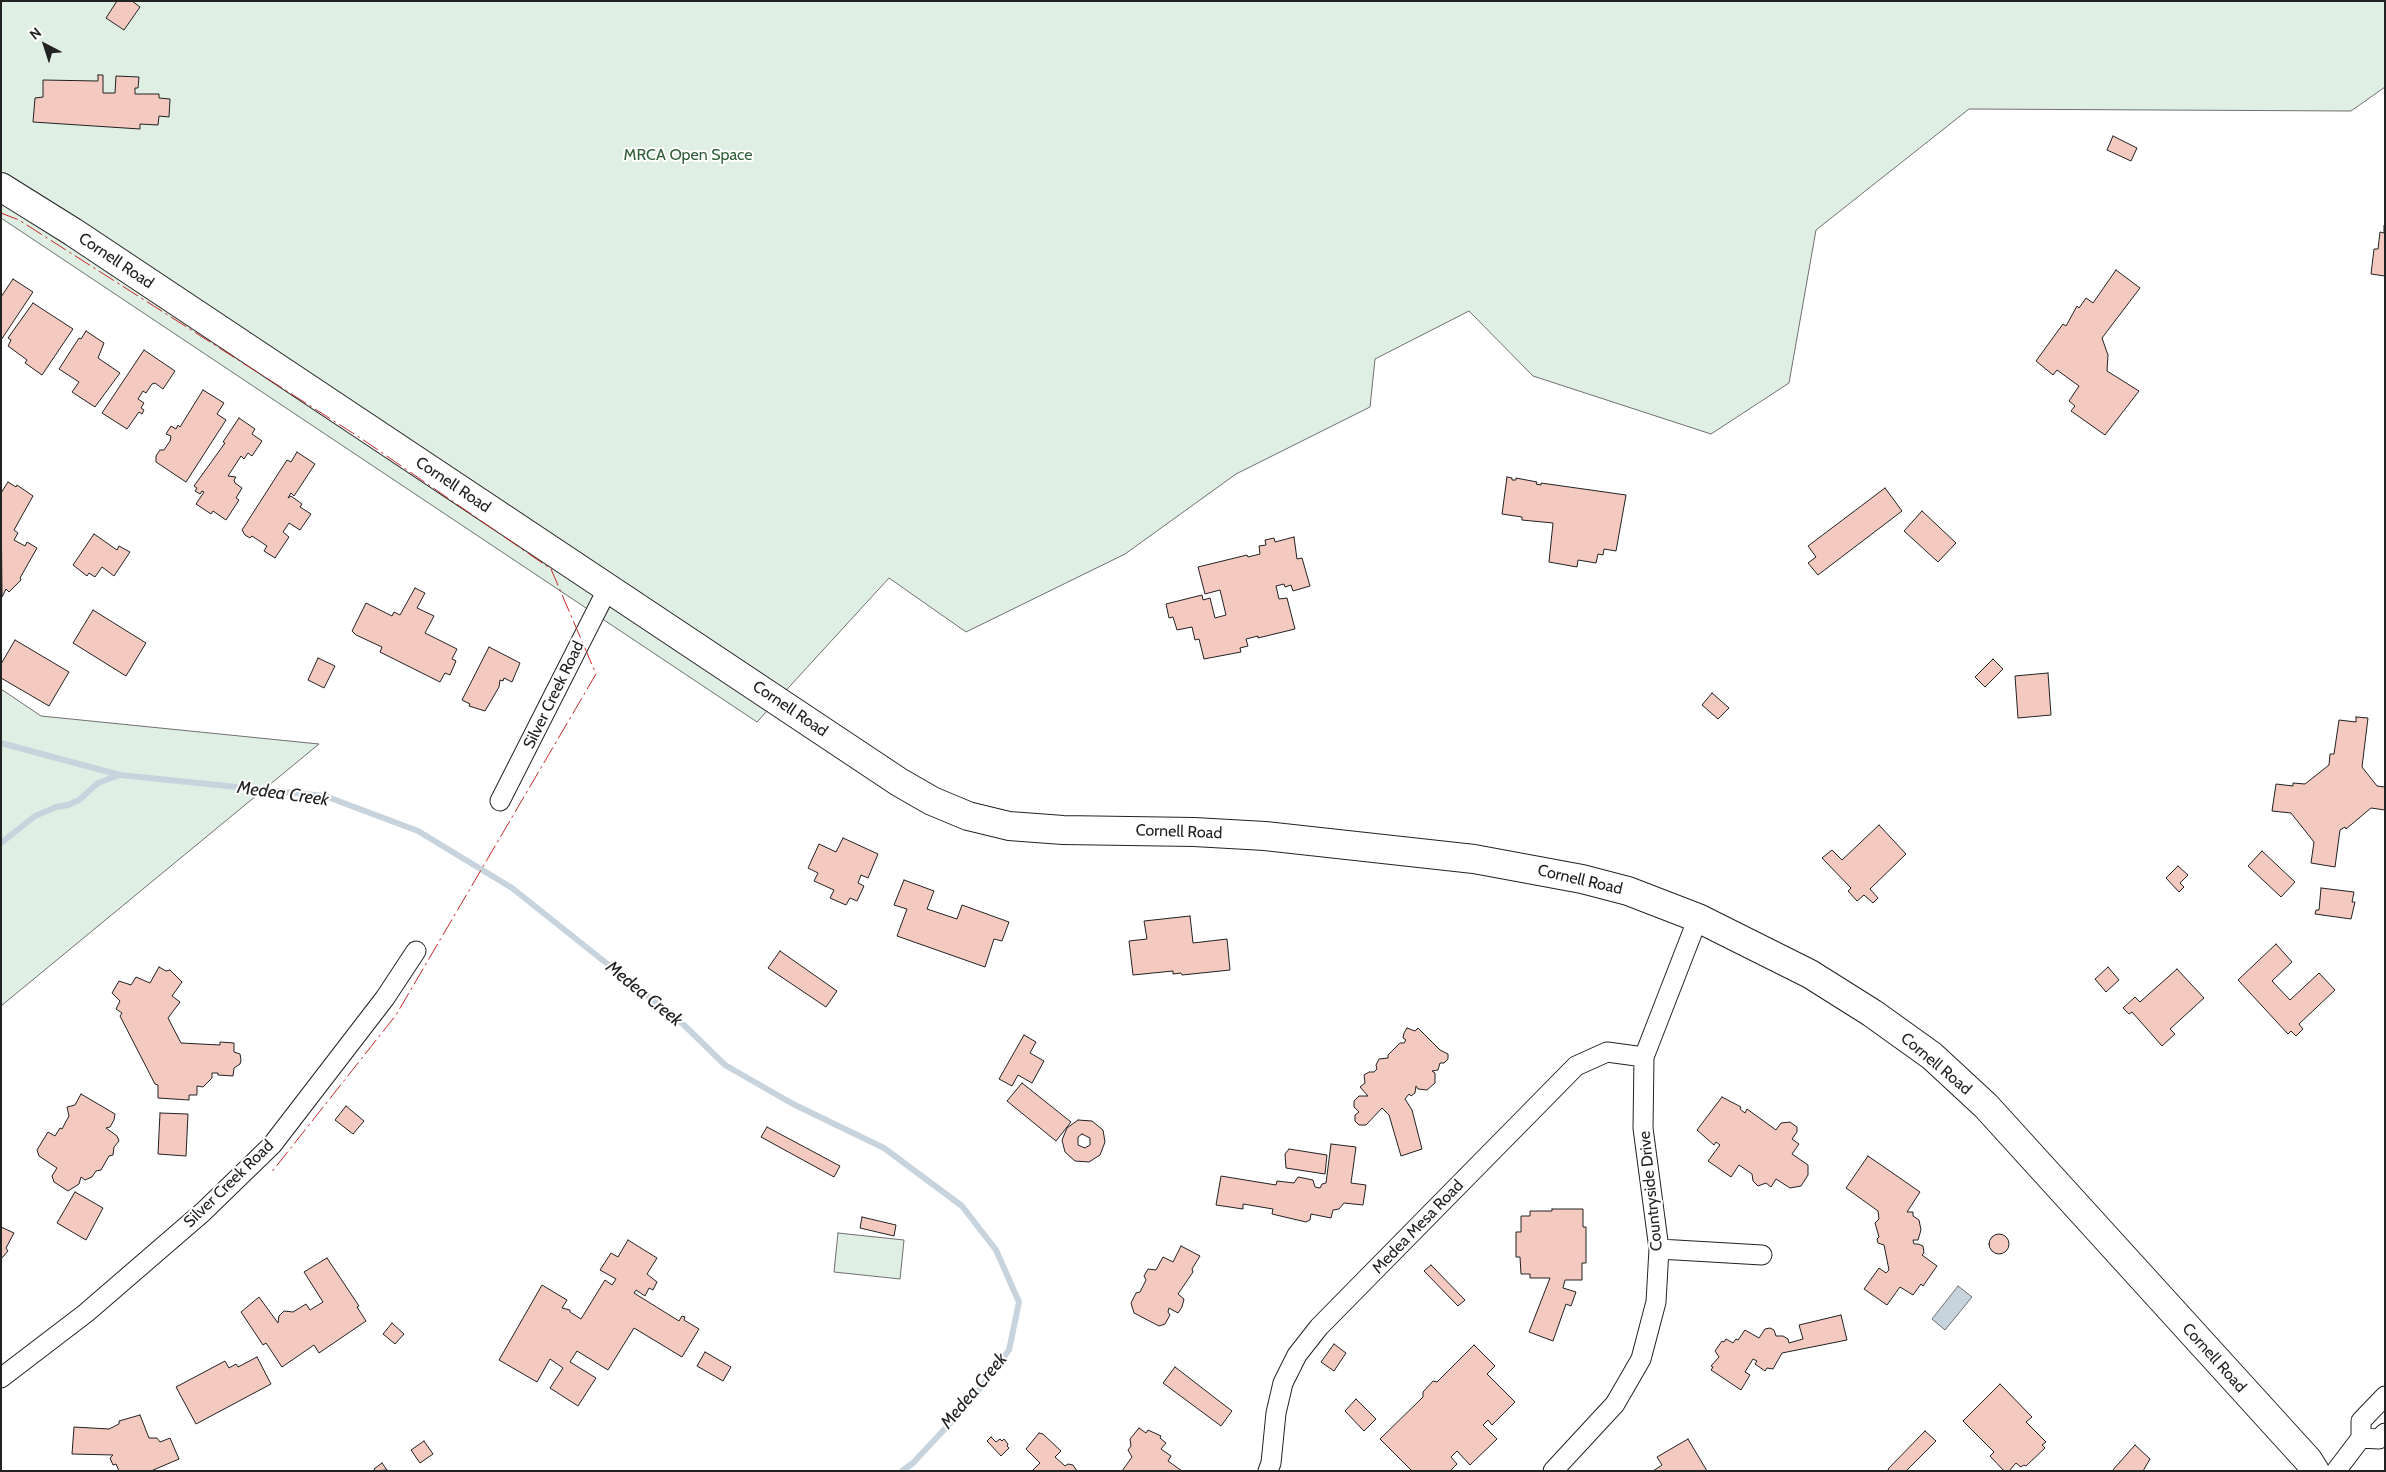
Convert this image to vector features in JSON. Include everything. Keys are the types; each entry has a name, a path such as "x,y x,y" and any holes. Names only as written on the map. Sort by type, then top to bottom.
{"main road":[{"name":"Cornell Road","path":"1,187 899,782 932,800 968,816 1009,826 1265,836 1474,859 1582,879 1628,891 1698,918 1810,974 1872,1013 1932,1056 1986,1106 2301,1453 2314,1471"}],"street":[{"name":"Silver Creek Road","path":"500,801 608,588"},
{"name":"Countryside Drive","path":"1552,1471 1614,1404 1641,1359 1656,1302 1659,1249 1643,1128 1644,1058 1698,918"},
{"name":"Silver Creek Road","path":"1,1378 108,1294 203,1212 272,1144 385,998 416,951"},
{"name":"Medea Mesa Road","path":"1268,1471 1271,1463 1276,1412 1284,1383 1297,1355 1319,1328 1576,1066 1607,1052 1644,1058"},
{"path":"1659,1249 1762,1255"},
{"path":"2336,1471 2361,1438 2361,1421 2385,1396"},
{"path":"2361,1438 2379,1439 2385,1433"}],"green space":[{"name":"MRCA Open Space","path":"1,1 2385,1 2385,87 2351,111 1969,109 1816,230 1789,383 1711,434 1533,376 1469,311 1375,359 1370,407 1236,474 1125,554 966,632 889,578 757,722 1,218"},
{"path":"1,689 41,716 319,744 1,1006"},
{"path":"838,1233 904,1240 900,1279 834,1272"}],"shaded area":[{"path":"1958,1286 1972,1297 1945,1330 1932,1319"}],"building":[{"path":"117,1 132,1 140,7 124,30 106,18"},
{"path":"98,75 103,75 103,93 115,93 116,76 139,77 138,88 135,88 135,94 159,94 159,98 170,99 169,117 159,116 158,125 140,124 140,129 33,122 35,98 43,97 43,80 98,81"},
{"path":"2113,136 2137,148 2131,161 2107,150"},
{"path":"2384,226 2385,276 2371,274 2374,249 2378,249 2380,232 2384,233"},
{"path":"2116,270 2140,288 2102,338 2108,355 2107,371 2139,391 2105,435 2071,411 2075,406 2069,401 2079,386 2057,370 2053,375 2036,361 2063,324 2066,326 2077,306 2079,308 2086,298 2093,303"},
{"path":"13,279 33,292 1,340 1,297"},
{"path":"33,303 73,329 42,375 25,363 27,360 8,346 11,340 8,338"},
{"path":"86,331 104,343 98,358 120,373 95,407 72,392 79,382 59,369 79,338 81,339"},
{"path":"144,350 175,371 163,389 155,383 152,384 146,393 143,391 138,399 144,403 141,408 144,410 142,414 139,412 127,429 102,413"},
{"path":"203,390 224,403 217,414 226,420 186,482 156,462 156,456 160,450 164,450 170,441 171,436 166,434 171,426 176,429 178,425 180,427"},
{"path":"239,418 255,429 252,434 262,441 252,456 248,453 244,459 241,456 228,476 236,477 235,483 242,488 236,498 239,500 226,520 213,511 211,514 196,504 204,492 202,491 200,494 195,491 197,488 194,486 225,443 223,442"},
{"path":"297,452 315,464 294,496 291,493 288,498 291,496 302,504 300,507 311,514 300,530 289,523 283,532 289,537 275,558 264,551 267,546 252,536 250,538 245,535 242,530 287,460 291,462"},
{"path":"1507,477 1512,478 1512,480 1516,480 1516,478 1537,482 1536,484 1541,485 1541,483 1626,495 1616,551 1604,549 1603,555 1598,554 1596,563 1578,560 1577,567 1549,562 1553,523 1522,520 1522,517 1502,514"},
{"path":"8,482 16,487 17,485 33,496 14,530 18,533 14,540 25,546 27,542 37,548 20,578 21,580 9,592 6,589 2,597 1,493"},
{"path":"1885,488 1902,511 1818,575 1808,563 1816,557 1808,546"},
{"path":"1922,511 1956,543 1938,562 1904,531"},
{"path":"94,534 117,550 119,546 130,552 114,576 102,567 95,577 89,573 87,576 73,565"},
{"path":"1294,537 1297,559 1302,558 1310,586 1293,591 1291,585 1285,587 1284,584 1276,586 1279,599 1287,598 1295,629 1246,639 1248,646 1240,648 1241,652 1204,659 1199,639 1195,640 1192,627 1177,630 1173,617 1169,618 1166,604 1202,595 1203,600 1210,598 1215,618 1226,615 1220,590 1205,594 1198,567 1247,555 1248,557 1260,554 1259,546 1266,545 1265,540 1274,538 1275,542"},
{"path":"415,588 425,593 417,608 434,616 425,633 457,649 452,659 456,661 450,675 445,673 440,682 380,652 382,647 356,635 352,631 366,603 392,616 394,612 400,615"},
{"path":"93,610 146,643 126,676 73,643"},
{"path":"15,640 69,672 49,706 1,678 1,664"},
{"path":"489,647 520,663 512,682 504,678 503,681 500,680 499,687 485,711 469,706 470,704 462,700"},
{"path":"318,658 335,666 324,688 308,680"},
{"path":"1993,659 2003,669 1985,687 1975,677"},
{"path":"2048,673 2051,715 2018,718 2015,676"},
{"path":"1712,693 1729,708 1718,719 1702,705"},
{"path":"2356,717 2368,718 2362,767 2377,786 2385,787 2385,810 2371,808 2346,829 2345,827 2340,830 2335,867 2311,863 2314,842 2291,813 2272,811 2276,784 2293,786 2293,783 2305,784 2329,765 2330,754 2334,754 2339,720 2356,722"},
{"path":"1879,825 1906,854 1870,889 1878,898 1873,903 1864,895 1857,901 1848,891 1851,888 1822,858 1832,850 1842,860"},
{"path":"843,838 878,854 868,878 861,875 858,883 864,886 857,901 850,898 846,905 830,898 834,890 814,881 818,873 808,868 819,844 836,852"},
{"path":"2262,851 2295,882 2281,897 2248,866"},
{"path":"2178,866 2188,875 2180,883 2184,887 2179,892 2166,878"},
{"path":"904,880 934,891 927,909 957,919 962,905 1009,922 1002,941 994,939 985,967 897,936 907,909 894,905"},
{"path":"2321,888 2354,892 2352,902 2355,902 2351,919 2315,914 2316,910 2319,910"},
{"path":"1190,916 1193,943 1227,939 1230,970 1182,975 1181,973 1173,974 1173,971 1133,975 1129,941 1147,939 1144,921"},
{"path":"2276,944 2292,962 2272,981 2290,1000 2319,973 2335,990 2299,1024 2303,1029 2296,1036 2291,1031 2288,1034 2238,980"},
{"path":"780,951 837,991 826,1007 768,968"},
{"path":"159,967 166,971 170,970 182,982 172,996 180,1002 168,1018 181,1043 220,1045 220,1042 234,1043 234,1052 240,1054 240,1064 234,1068 233,1076 212,1073 212,1078 203,1087 197,1086 197,1095 189,1095 189,1100 158,1098 158,1085 155,1084 120,1016 122,1013 116,1009 120,1001 112,993 119,981 131,985 136,977 150,983"},
{"path":"2108,967 2119,980 2106,992 2095,979"},
{"path":"2177,969 2204,998 2170,1029 2175,1034 2162,1046 2132,1012 2129,1014 2123,1008 2135,997 2140,1002"},
{"path":"1407,1028 1415,1031 1418,1028 1440,1050 1448,1054 1448,1059 1444,1063 1440,1063 1438,1070 1432,1071 1435,1073 1435,1083 1427,1090 1418,1089 1416,1086 1415,1093 1411,1096 1409,1094 1405,1099 1412,1110 1422,1149 1401,1156 1389,1115 1382,1108 1366,1125 1359,1125 1355,1121 1355,1115 1359,1112 1354,1107 1354,1101 1359,1096 1368,1096 1360,1087 1365,1083 1364,1075 1374,1072 1377,1069 1376,1065 1379,1059 1388,1058 1388,1055 1400,1043 1404,1043 1406,1040 1403,1038 1404,1033"},
{"path":"1024,1035 1036,1042 1030,1053 1044,1061 1032,1083 1018,1075 1012,1086 999,1079"},
{"path":"1022,1083 1071,1122 1056,1141 1007,1101"},
{"path":"81,1094 115,1114 110,1127 106,1128 117,1136 119,1141 114,1147 113,1155 109,1156 101,1170 96,1171 92,1177 85,1180 81,1177 79,1184 68,1191 54,1182 52,1176 57,1168 39,1156 37,1150 48,1132 55,1136 60,1128 62,1129 69,1116 67,1107 75,1105"},
{"path":"1722,1097 1741,1107 1740,1109 1745,1113 1747,1109 1776,1130 1781,1123 1790,1122 1797,1127 1797,1132 1792,1139 1799,1144 1792,1154 1808,1165 1808,1175 1801,1186 1790,1188 1776,1179 1771,1187 1766,1183 1758,1186 1753,1181 1752,1174 1739,1165 1731,1177 1708,1161 1720,1145 1716,1142 1714,1145 1697,1130"},
{"path":"346,1106 364,1121 353,1134 335,1120"},
{"path":"160,1113 188,1114 186,1156 158,1154"},
{"path":"1078,1120 1092,1121 1103,1130 1105,1142 1100,1155 1089,1162 1075,1161 1065,1152 1062,1140 1067,1128","holes":["1082,1134 1090,1138 1090,1145 1085,1148 1078,1145 1078,1137"]},
{"path":"767,1127 840,1166 834,1177 761,1137"},
{"path":"1331,1144 1356,1147 1351,1183 1366,1185 1363,1205 1344,1203 1339,1209 1333,1210 1331,1218 1311,1214 1310,1220 1306,1222 1272,1214 1273,1209 1243,1204 1243,1209 1216,1205 1221,1176 1276,1185 1277,1181 1294,1183 1298,1177 1313,1180 1315,1187 1320,1188 1322,1184 1326,1183"},
{"path":"1289,1149 1327,1155 1325,1174 1286,1168 1285,1154"},
{"path":"1868,1156 1920,1192 1907,1212 1913,1212 1913,1216 1919,1220 1921,1230 1918,1240 1913,1240 1914,1244 1923,1246 1924,1253 1922,1255 1937,1266 1923,1286 1921,1284 1913,1295 1900,1287 1887,1305 1864,1289 1879,1268 1886,1273 1889,1270 1884,1245 1878,1243 1877,1239 1879,1237 1875,1223 1879,1219 1878,1211 1846,1188"},
{"path":"75,1192 103,1208 86,1240 57,1223"},
{"path":"1552,1209 1583,1209 1583,1227 1586,1227 1586,1263 1582,1263 1582,1280 1565,1280 1563,1288 1576,1292 1571,1306 1566,1304 1553,1341 1529,1332 1550,1278 1530,1278 1530,1274 1521,1274 1520,1257 1516,1257 1516,1232 1521,1232 1521,1216 1530,1216 1530,1211 1552,1211"},
{"path":"862,1217 896,1225 894,1236 860,1228"},
{"path":"1,1227 14,1233 6,1248 8,1251 1,1259"},
{"path":"1999,1234 2006,1237 2009,1244 2006,1251 1999,1254 1992,1251 1989,1244 1992,1237"},
{"path":"628,1240 657,1258 647,1274 657,1282 653,1290 649,1288 645,1296 636,1290 634,1293 679,1321 682,1316 685,1317 684,1320 699,1329 682,1357 634,1328 608,1370 577,1351 570,1362 596,1378 578,1406 550,1388 563,1368 550,1359 537,1382 499,1360 542,1285 567,1300 562,1308 570,1310 570,1312 581,1319 605,1280 612,1285 616,1279 600,1270 611,1253 618,1257"},
{"path":"1181,1246 1200,1256 1192,1269 1193,1272 1178,1294 1184,1299 1182,1307 1178,1313 1169,1308 1168,1312 1170,1315 1165,1324 1159,1326 1134,1313 1131,1303 1136,1293 1140,1292 1146,1280 1144,1276 1148,1269 1156,1270 1163,1257 1173,1262"},
{"path":"327,1258 359,1306 357,1307 366,1321 319,1353 314,1345 282,1367 266,1343 263,1345 241,1312 259,1297 278,1323 279,1316 284,1311 293,1312 306,1304 310,1310 323,1302 304,1272"},
{"path":"1431,1265 1465,1300 1458,1306 1424,1271"},
{"path":"1841,1315 1847,1340 1782,1353 1773,1369 1767,1368 1765,1371 1755,1364 1757,1361 1753,1359 1745,1372 1750,1375 1741,1390 1711,1370 1713,1367 1711,1366 1719,1357 1715,1351 1722,1341 1724,1342 1726,1339 1733,1343 1736,1339 1738,1340 1745,1330 1759,1338 1765,1329 1770,1328 1774,1330 1776,1336 1783,1336 1788,1339 1789,1343 1803,1339 1799,1325"},
{"path":"392,1323 404,1334 395,1344 383,1334"},
{"path":"1334,1344 1346,1353 1334,1371 1321,1362"},
{"path":"1474,1345 1495,1366 1487,1374 1515,1402 1492,1425 1488,1420 1483,1425 1497,1439 1470,1465 1457,1451 1451,1457 1457,1464 1450,1471 1412,1471 1380,1439 1423,1397 1423,1392 1433,1381 1437,1382"},
{"path":"705,1352 731,1367 723,1381 697,1366"},
{"path":"257,1357 271,1384 196,1424 176,1387 225,1361 229,1368 236,1364 238,1367"},
{"path":"1175,1367 1232,1411 1221,1426 1163,1383"},
{"path":"2000,1384 2032,1417 2026,1422 2046,1442 2042,1445 2045,1448 2026,1466 2021,1467 2016,1463 2009,1471 2004,1471 1990,1456 1994,1452 1963,1421"},
{"path":"1356,1399 1376,1419 1364,1431 1345,1411"},
{"path":"140,1415 149,1438 157,1438 160,1442 170,1438 179,1459 151,1471 119,1471 116,1464 113,1465 110,1458 113,1455 72,1454 74,1427 109,1429 119,1424 119,1421"},
{"path":"1139,1428 1146,1433 1148,1430 1161,1436 1160,1438 1166,1443 1161,1449 1171,1456 1168,1461 1182,1471 1122,1471 1132,1457 1128,1450 1131,1446 1130,1439"},
{"path":"1925,1431 1936,1441 1906,1471 1889,1471 1888,1469"},
{"path":"1039,1433 1043,1434 1061,1451 1055,1457 1065,1466 1068,1464 1073,1465 1077,1471 1032,1471 1040,1463 1026,1449"},
{"path":"991,1437 996,1442 1004,1439 1008,1444 1009,1448 1001,1456 987,1441"},
{"path":"1688,1439 1707,1471 1653,1471 1662,1465 1657,1457"},
{"path":"424,1441 433,1454 420,1463 411,1450"},
{"path":"2135,1445 2150,1459 2143,1471 2112,1471"},
{"path":"382,1463 387,1470 375,1471 374,1469"}],"waterway":[{"name":"Medea Creek","path":"1,743 120,775 325,796 418,831 512,888 684,1025 725,1065 793,1104 884,1148 962,1206 996,1250 1019,1302 1009,1350 969,1403 913,1463 902,1471"},
{"path":"1,843 35,816 79,800 98,783 119,775"}],"power":[{"path":"1,213 19,220 362,439 551,569 596,674 396,1015 271,1173"}]}
